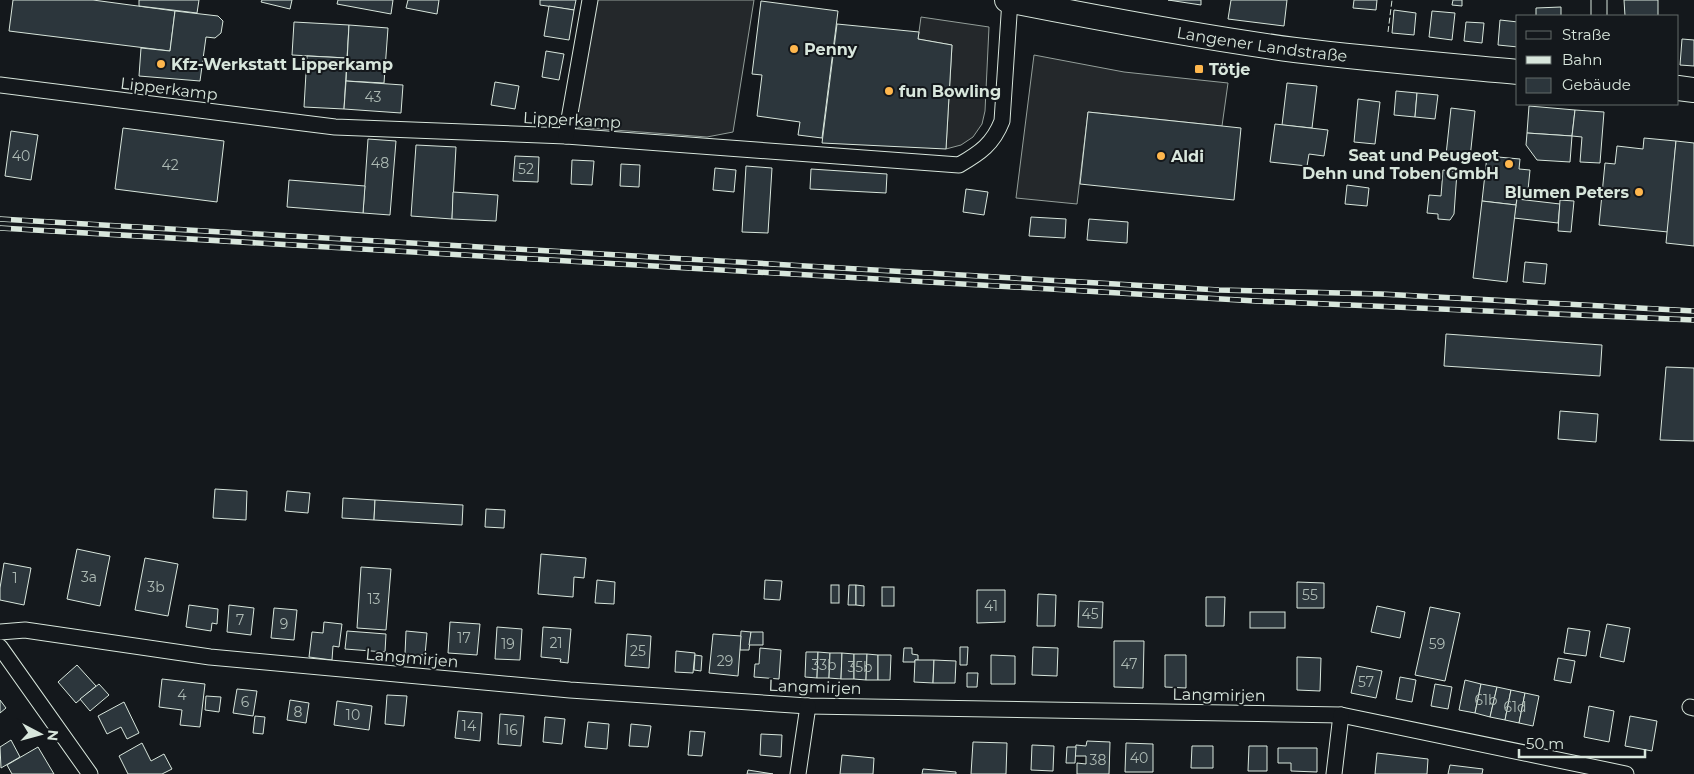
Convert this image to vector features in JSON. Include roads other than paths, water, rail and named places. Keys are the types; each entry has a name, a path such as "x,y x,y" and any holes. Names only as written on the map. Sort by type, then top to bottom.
{"main road":[{"name":"Langener Landstraße","path":"1009,0 1103,19 1262,45 1361,58 1516,72"},
{"path":"1679,88 1694,90"}],"street":[{"path":"566,136 590,0"},
{"name":"Lipperkamp","path":"0,85 335,127 566,136 959,165 979,154 996,135 1002,121 1009,0"},
{"path":"1598,0 1599,15"},
{"name":"Langmirjen","path":"0,632 25,630 210,657 434,678 570,690 808,706 1341,715 1626,774"},
{"path":"0,647 90,774"},
{"path":"798,774 808,706"},
{"path":"1334,774 1341,715"}],"railway":[{"path":"0,219 1219,290 1381,294 1694,311"},
{"path":"0,228 1256,301 1694,320"}],"place":[{"name":"Penny","path":"794,49"},
{"name":"Kfz-Werkstatt Lipperkamp","path":"161,64"},
{"name":"Tötje","path":"1199,69"},
{"name":"fun Bowling","path":"889,91"},
{"name":"Aldi","path":"1161,156"},
{"name":"Seat und Peugeot Dehn und Toben GmbH","path":"1509,164"},
{"name":"Blumen Peters","path":"1639,192"}]}
